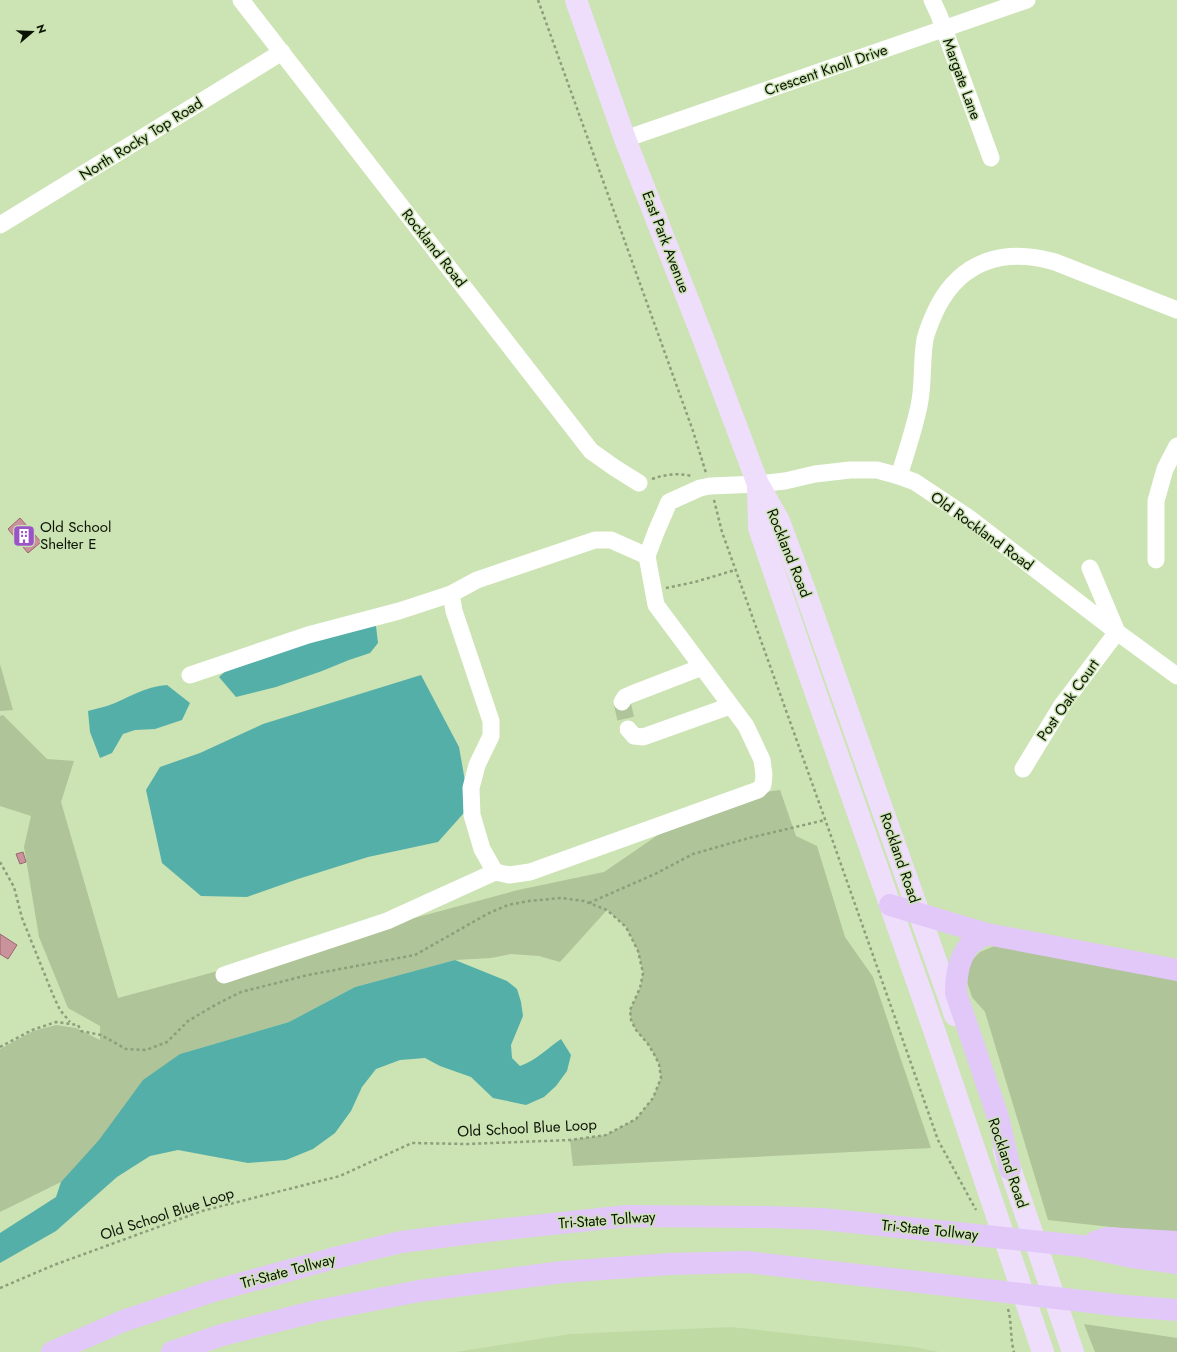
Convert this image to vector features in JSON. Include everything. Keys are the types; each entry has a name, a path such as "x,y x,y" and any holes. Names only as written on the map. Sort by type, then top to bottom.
{"highway":[{"path":"890,905 987,934 1177,970"},
{"path":"987,934 973,942 966,952 957,971 956,993 998,1117 1010,1169"},
{"name":"Tri-State Tollway","path":"52,1352 123,1321 210,1292 331,1259 401,1242 627,1216 822,1219 1081,1246 1132,1257 1177,1263"},
{"path":"1081,1246 1108,1238 1177,1242"},
{"path":"172,1352 222,1335 317,1311 419,1291 562,1272 670,1264 747,1262 1125,1306 1177,1310"},
{"path":"1125,1306 1177,1321"}],"main road":[{"name":"East Park Avenue","path":"576,0 626,138 758,484"},
{"name":"Rockland Road","path":"758,484 760,528 933,1027 1043,1352"},
{"name":"Rockland Road","path":"758,484 779,521 823,639 1073,1352"}],"street":[{"name":"Rockland Road","path":"241,0 591,451 614,468 639,483"},
{"name":"Margate Lane","path":"932,0 990,158"},
{"name":"Crescent Knoll Drive","path":"626,138 944,30 1027,0"},
{"name":"North Rocky Top Road","path":"0,225 282,52"},
{"path":"899,476 919,407 923,384 923,358 926,338 934,315 942,299 952,284 965,272 982,263 1002,257 1019,255 1041,258 1055,262 1177,310"},
{"path":"1156,560 1156,501 1165,469 1177,446"},
{"name":"Old Rockland Road","path":"647,556 669,502 700,488 784,481 815,474 850,470 877,470 915,482 969,518 1117,632 1177,676"},
{"path":"190,675 308,635 399,611 451,594 476,580 595,540 611,540 647,556 656,605 746,726 762,760 764,775 763,786 758,790 530,872 509,875 495,872 388,921 224,975"},
{"path":"1090,568 1117,632"},
{"path":"451,594 454,610 491,721 491,736 477,765 472,788 472,815 482,849 495,872"},
{"name":"Post Oak Court","path":"1023,769 1062,705 1117,632"},
{"path":"622,702 625,697 702,667"},
{"path":"628,729 634,736 643,737 730,706"}],"path":[{"path":"538,0 693,431 707,475 700,476"},
{"path":"639,483 663,475 682,474 693,476"},
{"path":"714,503 735,570 938,1140 977,1212"},
{"path":"660,590 695,582 735,570"},
{"path":"589,903 655,874 693,854 748,838 825,820"},
{"path":"0,862 14,887 22,918 53,995 60,1010 70,1023"},
{"name":"Old School Blue Loop","path":"0,1288 61,1263 202,1211 340,1176 412,1143 467,1144 570,1140 606,1135 636,1119 653,1098 661,1078 659,1064 654,1054 636,1030 631,1020 630,1010 640,988 643,973 638,951 626,927 607,910 589,903 560,898 508,905 489,913 415,955 308,975 241,992 188,1021 167,1042 146,1050 126,1049 101,1035 81,1031 78,1025 70,1023"},
{"path":"0,1047 32,1030 56,1022 70,1023"},
{"path":"1005,1302 1010,1317 1014,1352"}],"shaded area":[{"path":"0,664 13,710 0,711"},
{"path":"3,715 47,759 74,761 61,802 118,998 518,890 604,872 709,800 780,790 796,836 817,846 845,937 873,977 931,1148 573,1166 570,1140 606,1135 636,1119 653,1098 661,1078 659,1064 654,1054 636,1030 631,1020 630,1010 640,988 643,973 638,951 626,927 607,910 560,962 539,956 511,954 491,958 455,960 355,987 289,1022 180,1054 61,1182 0,1212 0,1049 33,1031 56,1025 76,1028 100,1040 100,1026 68,1008 39,937 24,847 31,816 0,806 0,716"},
{"path":"1011,939 1177,976 1177,1232 1164,1233 1048,1220 985,1012 972,997 967,982 969,963 980,952"},
{"path":"1084,1324 1177,1338 1177,1352 1095,1352"},
{"path":"731,1327 914,1347 939,1352 455,1352 570,1334"}],"water":[{"path":"360,626 376,626 378,643 370,653 322,671 276,687 236,697 219,677 231,666"},
{"path":"421,675 459,747 471,805 438,842 368,857 247,897 201,896 162,863 146,790 160,767 200,753 263,724"},
{"path":"167,685 190,703 182,720 155,729 135,730 123,734 112,753 100,758 90,732 88,711 107,706 151,688"},
{"path":"455,960 507,981 517,989 523,1016 511,1045 512,1058 520,1066 536,1058 561,1039 571,1055 567,1071 556,1086 544,1097 526,1105 493,1098 471,1077 440,1066 425,1058 400,1060 376,1069 362,1087 351,1111 335,1133 313,1149 286,1160 248,1163 178,1150 150,1156 117,1177 56,1231 0,1263 0,1233 56,1197 61,1182 99,1140 143,1080 180,1054 289,1022 355,987"}],"building":[{"name":"Old School Shelter E","path":"20,518 41,542 28,553 8,529"},
{"path":"23,852 26,862 20,864 16,854"},
{"path":"0,934 17,945 8,959 0,954"}],"tunnel":[{"path":"622,702 628,729"}],"place":[{"name":"Old School Shelter E","path":"24,536"}]}
